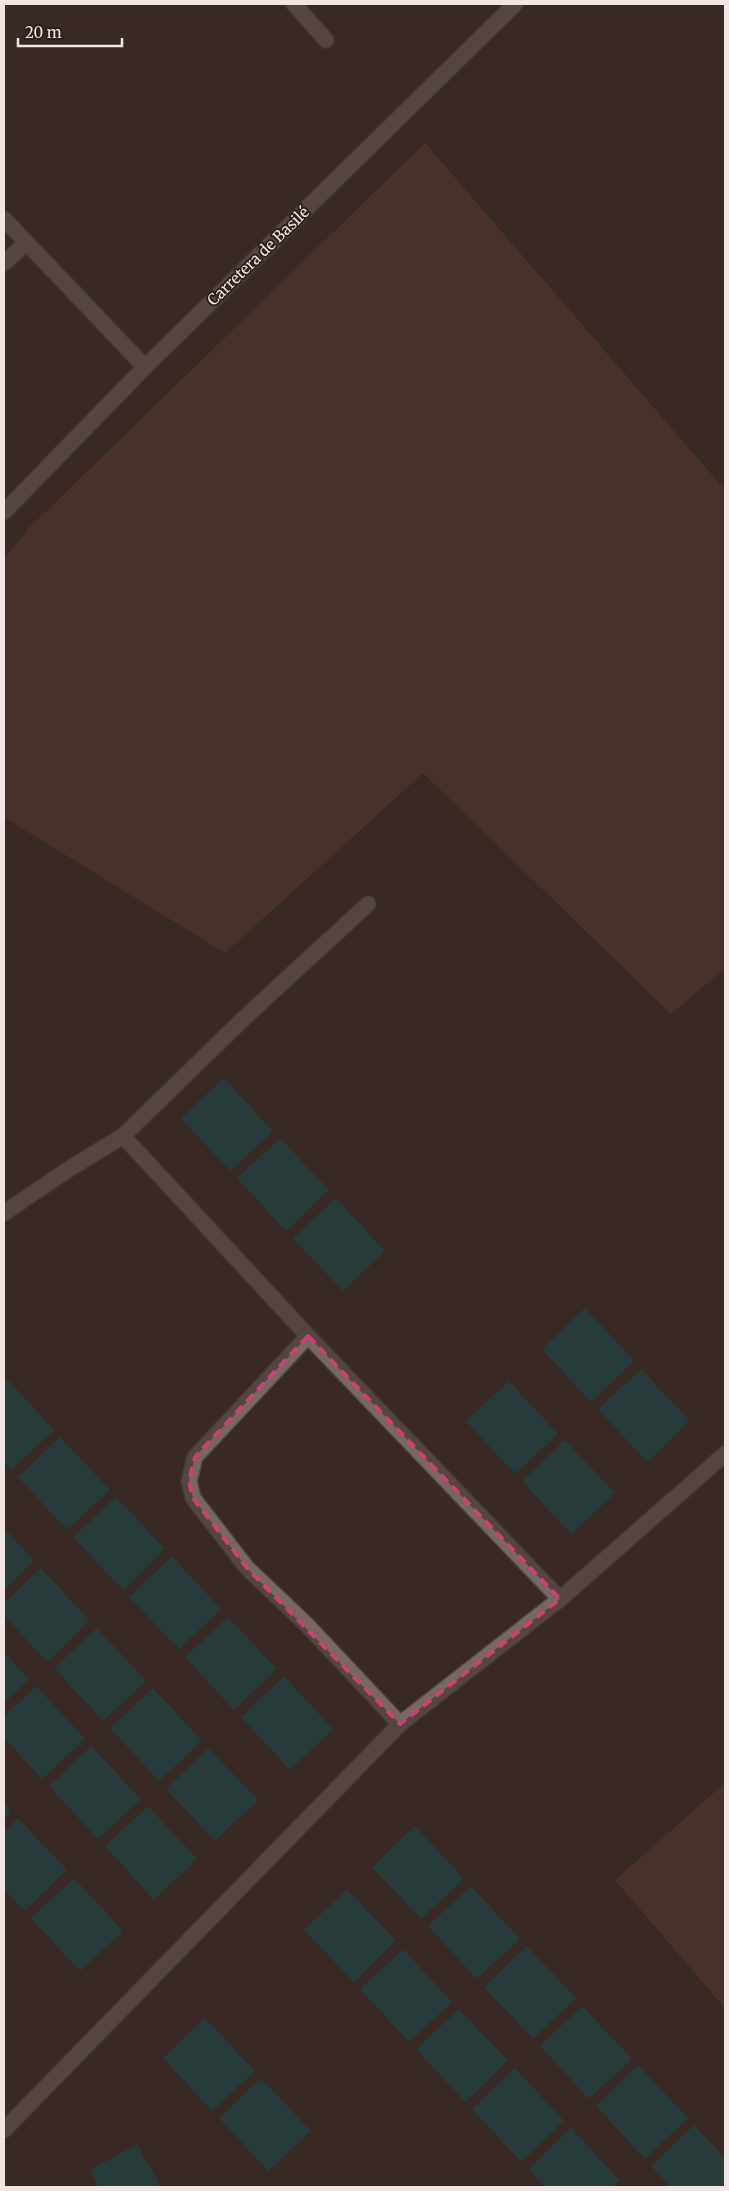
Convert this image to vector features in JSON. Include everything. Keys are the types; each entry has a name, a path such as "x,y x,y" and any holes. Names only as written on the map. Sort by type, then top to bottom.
{"street":[{"path":"294,4 326,40"},
{"name":"Carretera de Basilé","path":"4,512 145,367 515,4"},
{"path":"4,219 145,367"},
{"path":"4,263 26,243"},
{"path":"4,1213 69,1169 123,1136 241,1021 368,904"},
{"path":"123,1136 308,1336 560,1599"},
{"path":"308,1336 195,1457 188,1481 192,1498 247,1568 306,1624 400,1724"},
{"path":"4,2130 400,1724 560,1599 725,1454"}],"highlighted area":[{"path":"308,1336 560,1599 400,1724 247,1568 193,1498 189,1481 195,1457"}],"shaded area":[{"path":"425,143 725,490 725,968 671,1014 423,773 225,953 4,817 4,559 29,528"},
{"path":"725,1783 725,2008 615,1880"}],"building":[{"path":"224,1078 273,1131 230,1171 181,1118"},
{"path":"280,1138 329,1190 286,1231 237,1178"},
{"path":"336,1198 385,1251 343,1291 293,1238"},
{"path":"585,1308 634,1361 591,1402 542,1349"},
{"path":"641,1369 690,1421 647,1462 598,1409"},
{"path":"4,1376 54,1430 11,1470 4,1462"},
{"path":"509,1381 558,1434 515,1474 466,1421"},
{"path":"60,1437 110,1490 67,1530 18,1477"},
{"path":"565,1440 615,1493 571,1534 522,1481"},
{"path":"116,1497 165,1549 123,1590 73,1537"},
{"path":"4,1528 34,1561 4,1590"},
{"path":"172,1556 221,1609 179,1649 129,1597"},
{"path":"41,1568 90,1621 47,1662 4,1615 4,1603"},
{"path":"228,1617 277,1669 234,1710 185,1657"},
{"path":"97,1628 146,1681 103,1721 54,1668"},
{"path":"4,1652 29,1679 4,1703"},
{"path":"284,1676 333,1729 290,1770 241,1717"},
{"path":"36,1686 85,1739 42,1779 4,1738 4,1716"},
{"path":"153,1688 202,1741 159,1781 110,1728"},
{"path":"91,1746 141,1799 98,1839 49,1786"},
{"path":"208,1748 258,1800 215,1841 166,1789"},
{"path":"4,1803 11,1811 4,1818"},
{"path":"148,1806 197,1859 154,1900 105,1846"},
{"path":"18,1818 67,1870 24,1911 4,1889 4,1831"},
{"path":"415,1826 464,1879 421,1919 372,1867"},
{"path":"74,1878 123,1931 80,1971 31,1918"},
{"path":"471,1886 520,1939 477,1979 428,1926"},
{"path":"347,1889 396,1941 354,1982 304,1930"},
{"path":"527,1946 576,1998 533,2039 484,1987"},
{"path":"403,1949 452,2002 409,2042 360,1989"},
{"path":"582,2006 632,2059 589,2099 540,2046"},
{"path":"459,2009 508,2061 465,2102 416,2049"},
{"path":"205,2018 255,2071 212,2111 163,2058"},
{"path":"638,2065 688,2118 645,2159 596,2106"},
{"path":"515,2068 564,2121 521,2162 472,2109"},
{"path":"261,2078 311,2131 268,2171 219,2118"},
{"path":"694,2125 725,2158 725,2187 671,2187 651,2166"},
{"path":"571,2128 620,2181 613,2187 545,2187 528,2169"},
{"path":"137,2144 161,2187 99,2187 90,2170"}]}
